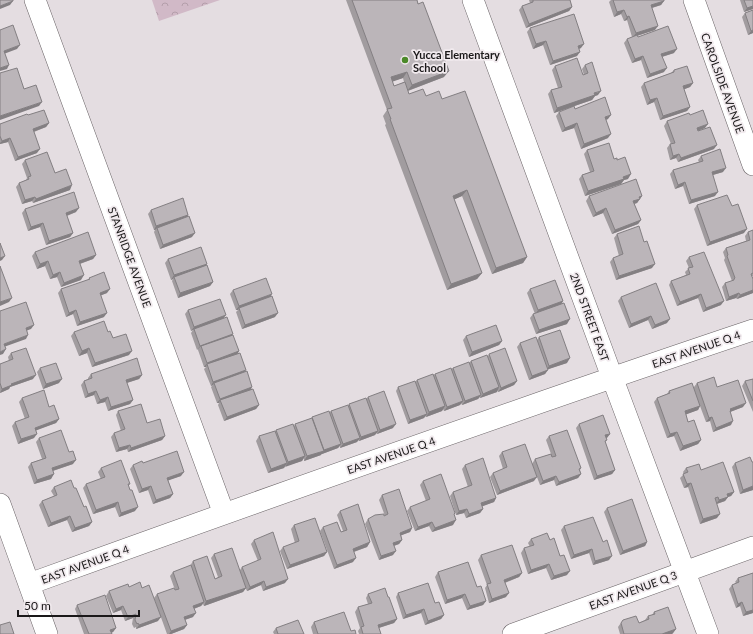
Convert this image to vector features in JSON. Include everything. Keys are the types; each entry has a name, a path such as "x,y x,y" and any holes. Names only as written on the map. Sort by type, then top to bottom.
{"street":[{"name":"STANRIDGE AVENUE","path":"35,0 224,514"},
{"name":"2ND STREET EAST","path":"473,0 708,634"},
{"name":"CAROLSIDE AVENUE","path":"694,0 753,165"},
{"name":"EAST AVENUE Q 4","path":"29,584 612,377 753,330"},
{"path":"0,504 47,634"},
{"name":"EAST AVENUE Q 3","path":"513,634 753,547"}],"green space":[{"path":"152,0 220,0 159,21"}],"building":[{"path":"0,0 13,0 13,1 0,6"},
{"path":"352,0 417,0 418,4 423,2 449,71 412,85 407,72 391,77 394,86 405,82 409,94 423,89 426,96 439,91 442,99 465,91 527,257 496,268 467,190 453,196 482,273 451,284 390,119 387,109 392,108"},
{"path":"533,0 570,0 572,7 529,24 522,6 533,2"},
{"path":"613,0 664,0 651,5 658,26 636,33 629,16 627,17 624,10 617,12"},
{"path":"744,0 753,0 753,6 747,8"},
{"path":"753,10 753,30 751,31 745,13"},
{"path":"574,14 584,44 578,46 580,52 553,61 546,41 536,44 530,28"},
{"path":"13,25 20,45 4,51 9,65 0,68 0,30"},
{"path":"668,26 677,49 661,54 667,68 650,74 643,56 635,59 627,39 637,35 638,37"},
{"path":"577,58 583,75 588,73 585,65 592,62 601,91 594,93 595,95 557,108 551,90 562,87 555,66"},
{"path":"687,66 693,83 683,86 690,107 663,116 657,98 650,100 644,83"},
{"path":"17,68 24,89 36,85 42,102 0,116 0,73"},
{"path":"605,97 611,115 605,117 611,134 584,144 577,123 565,128 559,112 574,106 575,109"},
{"path":"44,110 49,123 33,129 40,149 18,157 10,138 2,141 0,136 0,124 27,114 28,115"},
{"path":"703,110 708,124 697,128 698,131 710,127 717,145 681,158 679,154 673,156 670,144 675,143 667,121 689,113 690,115"},
{"path":"609,143 614,159 617,158 617,160 625,157 631,174 623,177 624,179 588,191 582,175 594,171 587,150"},
{"path":"720,149 726,168 712,172 718,192 691,200 685,182 678,185 673,170 703,161 701,156"},
{"path":"47,152 55,173 66,169 72,185 36,199 35,197 25,200 19,183 29,179 28,177 31,176 25,160"},
{"path":"636,179 642,196 639,197 640,199 633,201 641,220 615,230 606,208 596,213 589,196"},
{"path":"74,192 79,208 66,213 73,233 49,241 43,223 31,227 25,209"},
{"path":"727,195 732,206 738,204 747,229 710,242 697,205"},
{"path":"183,198 188,215 156,226 151,210"},
{"path":"189,216 195,233 163,245 157,228"},
{"path":"639,226 644,242 647,241 655,264 619,276 613,258 623,254 617,234"},
{"path":"753,230 753,273 751,274 753,279 753,290 729,297 725,283 734,280 735,278 727,256 726,248 750,240 748,232"},
{"path":"88,232 96,255 79,261 84,275 64,283 60,272 53,275 48,261 40,264 35,252"},
{"path":"0,243 5,256 0,258"},
{"path":"201,247 207,264 174,275 168,259"},
{"path":"704,252 724,301 706,308 701,294 680,302 671,281 690,274 688,268 693,267 689,257"},
{"path":"207,265 213,282 180,293 174,277"},
{"path":"0,266 12,298 0,302"},
{"path":"104,272 110,289 100,293 107,313 80,322 76,310 69,313 61,289 90,279 89,278"},
{"path":"266,278 272,294 239,306 233,290"},
{"path":"555,280 563,301 538,310 530,289"},
{"path":"656,283 670,319 655,325 651,316 631,324 621,297"},
{"path":"272,296 278,313 245,325 239,308"},
{"path":"220,299 226,315 194,327 188,310"},
{"path":"26,302 34,325 26,328 28,335 4,344 6,349 0,352 0,311"},
{"path":"564,303 570,319 539,330 533,314"},
{"path":"227,317 233,334 200,346 194,329"},
{"path":"104,321 108,332 110,331 113,338 126,334 132,351 95,363 89,348 82,351 74,332"},
{"path":"496,325 502,341 472,352 466,336"},
{"path":"560,330 570,358 549,366 539,337"},
{"path":"233,335 239,351 207,363 201,346"},
{"path":"536,337 548,370 532,376 520,343"},
{"path":"26,348 36,375 2,389 0,383 0,364 13,359 11,353"},
{"path":"505,348 517,381 501,388 489,354"},
{"path":"240,353 246,370 213,382 207,364"},
{"path":"487,355 499,387 483,394 471,361"},
{"path":"137,358 142,375 126,380 133,400 111,407 108,397 100,400 96,391 88,394 84,381 92,378 91,374"},
{"path":"469,362 481,395 465,401 453,368"},
{"path":"56,363 62,379 46,384 40,368"},
{"path":"451,368 463,401 447,407 435,374"},
{"path":"247,371 252,387 220,399 214,383"},
{"path":"433,374 445,406 429,412 417,380"},
{"path":"714,377 717,387 738,380 746,403 730,409 733,421 716,428 712,417 709,418 697,383"},
{"path":"753,379 753,401 745,381"},
{"path":"415,381 427,414 410,420 398,387"},
{"path":"692,383 700,406 685,411 688,422 694,420 701,440 683,446 677,432 670,434 657,398 670,393 669,391"},
{"path":"253,389 259,405 227,417 220,400"},
{"path":"44,390 49,407 54,405 59,419 35,428 37,434 21,439 15,422 29,417 22,398"},
{"path":"384,391 396,424 380,430 368,397"},
{"path":"366,398 378,431 361,437 349,404"},
{"path":"141,404 147,423 160,419 165,436 131,448 130,445 119,448 114,433 125,429 118,411"},
{"path":"348,405 360,438 343,444 331,411"},
{"path":"329,411 341,444 324,450 312,417"},
{"path":"603,415 610,434 605,435 607,440 605,441 615,470 597,476 579,424"},
{"path":"312,418 324,451 307,456 295,424"},
{"path":"293,424 305,456 288,462 276,430"},
{"path":"61,430 69,452 73,451 76,460 52,468 54,474 37,480 31,463 46,458 39,438"},
{"path":"567,430 581,468 579,469 581,474 559,482 556,476 543,481 535,459 551,454 552,457 556,456 549,436"},
{"path":"275,431 287,463 271,469 259,436"},
{"path":"525,444 537,477 500,491 493,473 507,467 502,452"},
{"path":"177,451 184,472 167,478 173,494 156,500 151,486 142,489 133,465"},
{"path":"750,457 753,462 753,486 743,490 735,463"},
{"path":"483,458 496,498 481,503 483,509 469,514 467,509 459,511 453,492 472,485 465,465"},
{"path":"121,460 130,484 128,484 130,490 132,490 138,507 121,513 118,502 96,510 86,484 105,477 101,468"},
{"path":"723,462 734,492 727,494 728,497 719,500 718,497 715,498 720,514 703,519 691,483 687,484 683,474 688,472 686,468 699,464 701,470"},
{"path":"441,474 455,513 456,520 435,528 432,522 418,527 410,507 430,499 423,481"},
{"path":"71,480 84,507 86,506 92,522 75,528 70,516 51,523 42,501 57,495 54,487"},
{"path":"399,489 412,528 400,533 402,540 393,543 396,551 381,556 368,519 375,515 384,514 384,516 388,514 382,495"},
{"path":"632,499 647,542 623,551 607,508"},
{"path":"358,504 370,542 353,549 356,558 337,565 323,527 337,522 341,532 347,530 340,511"},
{"path":"593,517 603,542 607,540 612,556 595,561 592,549 574,555 564,526"},
{"path":"315,518 327,552 290,565 283,547 299,541 294,525"},
{"path":"273,532 288,579 266,587 264,581 250,587 242,567 261,559 254,540"},
{"path":"547,533 550,540 554,538 560,556 564,555 570,571 554,576 549,564 531,570 524,548 534,545 531,539"},
{"path":"512,545 522,573 504,580 509,593 492,599 487,584 491,583 481,555"},
{"path":"232,548 246,588 206,601 193,561 207,556 215,579 222,576 214,554"},
{"path":"468,562 477,587 481,586 486,601 470,606 465,594 447,600 438,572"},
{"path":"191,565 204,602 193,606 196,613 184,617 187,625 171,631 157,594 174,588 175,590 179,589 173,572"},
{"path":"753,573 753,610 746,612 742,602 738,604 732,585 739,582 738,578"},
{"path":"140,582 142,588 149,585 161,617 139,625 135,620 136,614 128,617 123,606 116,609 109,591 128,584 129,587"},
{"path":"428,583 435,603 439,602 444,615 428,621 424,609 406,615 398,593"},
{"path":"385,588 397,619 378,625 381,634 363,634 361,627 364,626 358,607 372,603 368,594"},
{"path":"105,595 116,628 110,630 112,634 89,634 77,605"},
{"path":"668,607 676,629 662,634 624,634 621,623 623,620 636,616 639,623 649,619 648,616 655,614 654,612"},
{"path":"344,612 351,631 355,630 356,634 318,634 314,622"},
{"path":"298,620 304,634 278,634 276,628"},
{"path":"10,622 14,634 0,634 0,625"}],"place":[{"name":"Yucca Elementary School","path":"405,60"}]}
